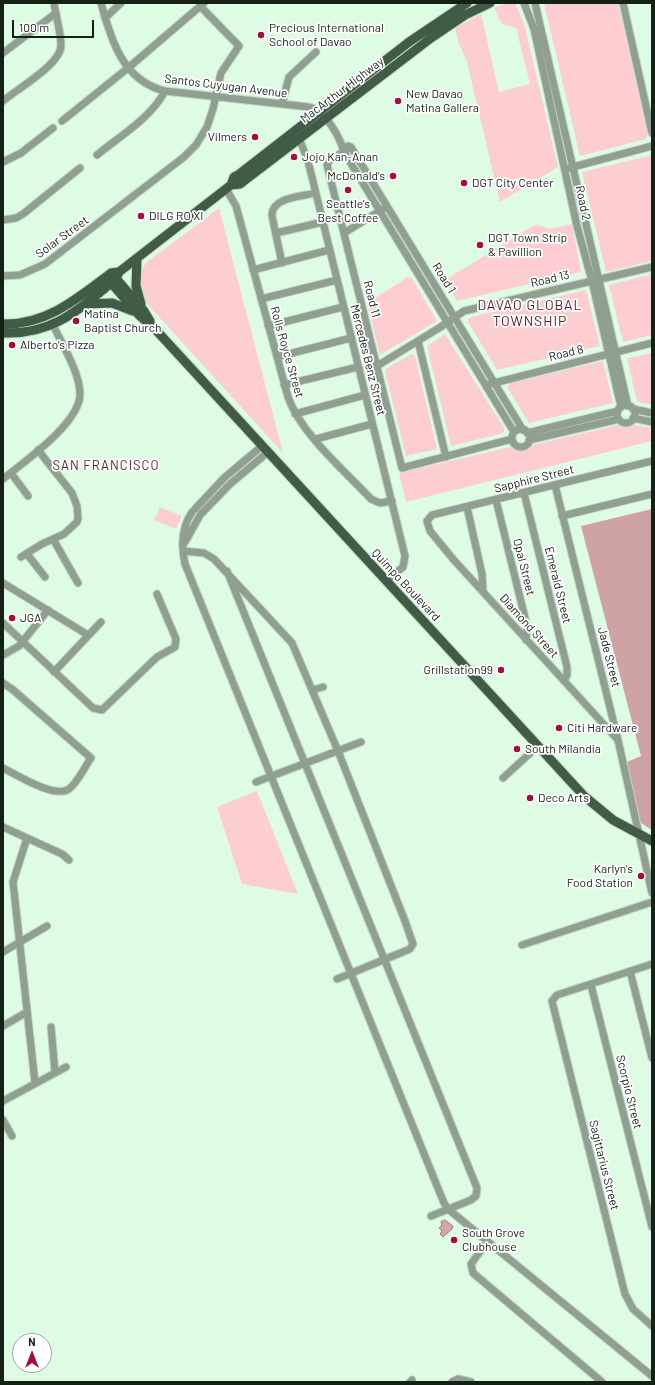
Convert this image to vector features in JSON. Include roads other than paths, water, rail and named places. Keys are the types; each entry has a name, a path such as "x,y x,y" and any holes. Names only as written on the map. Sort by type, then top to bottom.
{"main road":[{"name":"MacArthur Highway","path":"3,333 35,331 53,325 84,305 113,277 137,258 229,187 240,184 298,138 376,67 409,42 466,3"},
{"name":"MacArthur Highway","path":"229,187 234,177 382,75 448,26 486,4"},
{"path":"409,42 414,50"},
{"path":"376,67 382,75"},
{"path":"137,258 136,286 142,313"},
{"name":"MacArthur Highway","path":"3,324 25,323 56,312 113,277"},
{"name":"Quimpo Boulevard","path":"113,277 155,329 538,746 597,808 638,835 652,841"},
{"path":"84,305 100,303 116,304 142,313"}],"street":[{"path":"3,101 57,58 60,47 54,3"},
{"name":"Santos Cuyugan Avenue","path":"101,3 113,42 128,68 140,80 148,85 165,91 311,107 322,115"},
{"path":"105,18 121,3"},
{"name":"Road 2","path":"524,3 534,29 573,166 612,353 619,409"},
{"name":"Road 2","path":"535,3 565,169 577,226 596,280"},
{"path":"623,3 652,133"},
{"path":"62,120 128,68 202,5"},
{"name":"Solar Street","path":"3,276 20,275 45,264 127,201 196,145 210,118 221,72 239,46 202,5"},
{"path":"3,53 56,13"},
{"path":"282,104 289,77 316,52"},
{"path":"97,155 150,112 165,91"},
{"name":"Road 1","path":"322,115 341,142 344,152 379,212 487,386 513,436"},
{"path":"3,162 21,153 53,128"},
{"name":"Mercedes Benz Street","path":"298,138 306,155 392,501 405,560 403,567 386,581"},
{"name":"Road 1","path":"341,142 351,147 525,431"},
{"path":"565,169 652,146"},
{"name":"Road 11","path":"351,147 330,160 327,165 402,468 446,457"},
{"path":"3,220 16,218 23,214 80,168"},
{"path":"365,188 373,184"},
{"name":"Rolls Royce Street","path":"229,187 236,206 284,385 295,414 316,440 370,499 380,503 392,501"},
{"path":"282,263 272,213 274,206 283,201 315,193"},
{"path":"344,233 387,207"},
{"path":"276,233 322,222"},
{"path":"577,226 586,224"},
{"path":"253,270 330,250"},
{"name":"Road 13","path":"377,366 418,341 454,316 471,309 652,267"},
{"path":"261,299 337,280"},
{"path":"430,293 437,289"},
{"path":"268,326 343,307"},
{"path":"3,478 38,450 70,421 76,413 80,395 75,371 53,325"},
{"path":"277,358 351,338"},
{"path":"418,341 446,457 525,431 619,409 631,408 652,413"},
{"name":"Road 8","path":"487,386 494,382 652,343"},
{"name":"Road 2","path":"612,353 631,408"},
{"path":"284,385 358,367"},
{"path":"295,414 365,396"},
{"path":"631,408 633,418"},
{"path":"619,409 619,419"},
{"path":"513,436 514,444 519,446 526,444 529,440 619,419 622,422 627,422 633,418 652,422"},
{"path":"316,440 372,424"},
{"path":"525,431 529,440"},
{"path":"265,449 230,473 194,510 185,526 183,549 185,564 272,776 441,1198 448,1209 652,1376"},
{"path":"183,549 200,516 206,508 265,449"},
{"path":"38,450 72,493 78,506 77,522 64,534 24,555 45,577"},
{"name":"Sapphire Street","path":"427,523 429,517 432,516 652,462"},
{"path":"11,473 28,496"},
{"name":"Jade Street","path":"555,485 618,740 652,893"},
{"name":"Emerald Street","path":"524,493 567,667 567,675 564,681"},
{"path":"562,516 652,494"},
{"name":"Opal Street","path":"496,500 528,626 526,640"},
{"path":"200,503 206,508"},
{"path":"467,507 482,574 483,591"},
{"name":"Diamond Street","path":"427,523 430,531 526,640 618,740"},
{"path":"53,540 78,583"},
{"path":"183,549 204,553 214,559 288,636 313,690 338,751 412,941 412,947 410,950 337,979"},
{"path":"227,571 477,1188 477,1194 474,1198 431,1216"},
{"path":"3,583 88,634"},
{"path":"3,623 93,708 98,710 106,707 157,657 175,647 176,639 157,594"},
{"path":"3,655 22,642 48,610"},
{"path":"54,672 100,622"},
{"path":"3,683 12,689 90,758 72,785 62,792 47,790 3,768"},
{"path":"313,690 323,687"},
{"path":"256,782 361,742"},
{"path":"503,778 538,746"},
{"path":"3,827 62,854 69,860"},
{"path":"27,838 13,882 26,1012 35,1083"},
{"path":"522,945 652,902"},
{"path":"3,952 47,926"},
{"path":"591,985 652,964"},
{"path":"630,971 652,1058"},
{"name":"Sagittarius Street","path":"591,985 557,995 552,1001 625,1294 633,1309 652,1326"},
{"name":"Scorpio Street","path":"591,985 652,1227"},
{"path":"3,1026 26,1012"},
{"path":"51,1027 55,1072"},
{"path":"3,1101 66,1067"},
{"path":"3,1120 12,1136"},
{"path":"488,1241 471,1264 473,1273 602,1382"},
{"path":"455,1380 471,1382"}],"place":[{"name":"Precious International School of Davao","path":"261,35"},
{"name":"New Davao Matina Gallera","path":"398,101"},
{"name":"Vilmers","path":"255,137"},
{"name":"Jojo Kan-Anan","path":"294,157"},
{"name":"McDonald's","path":"393,176"},
{"name":"DGT City Center","path":"464,183"},
{"name":"Seattle's Best Coffee","path":"348,190"},
{"name":"DILG RO XI","path":"141,216"},
{"name":"DGT Town Strip & Pavillion","path":"480,245"},
{"name":"Matina Baptist Church","path":"76,321"},
{"name":"Alberto's Pizza","path":"12,345"},
{"name":"JGA","path":"12,618"},
{"name":"Grillstation99","path":"501,670"},
{"name":"Citi Hardware","path":"559,728"},
{"name":"South Milandia","path":"517,749"},
{"name":"Deco Arts","path":"530,798"},
{"name":"Karlyn's Food Station","path":"641,876"},
{"name":"South Grove Clubhouse","path":"454,1240"}],"district":[{"name":"DAVAO GLOBAL TOWNSHIP","path":"530,314"},
{"name":"SAN FRANCISCO","path":"106,466"}]}
